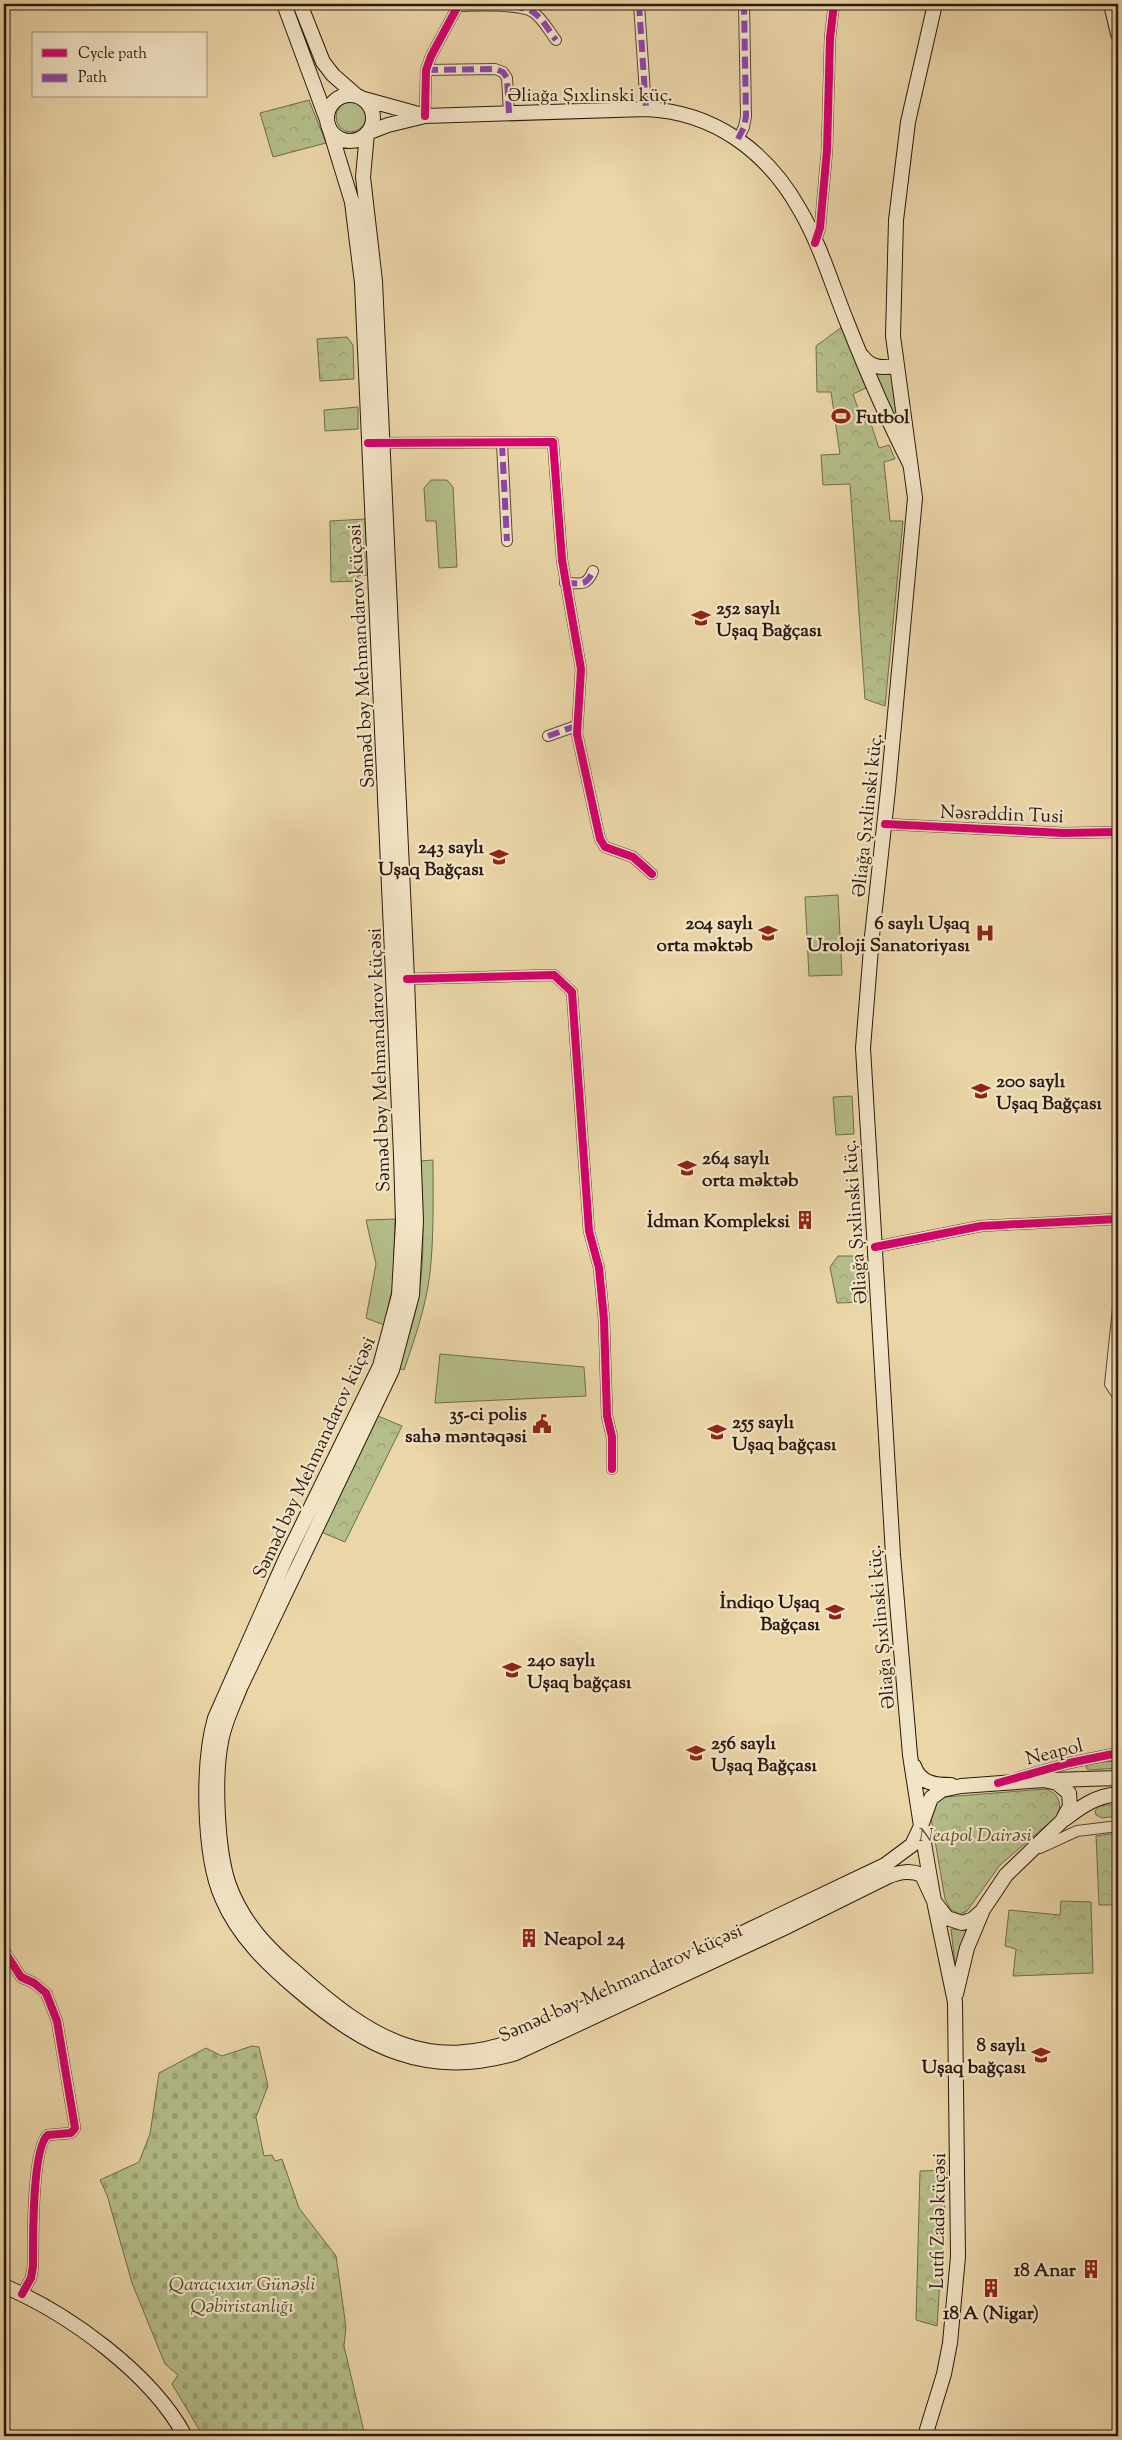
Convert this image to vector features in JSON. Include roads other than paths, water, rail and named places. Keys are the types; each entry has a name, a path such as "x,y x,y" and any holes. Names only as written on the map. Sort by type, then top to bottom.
{"main road":[{"name":"Səməd bəy Mehmandarov küçəsi","path":"284,4 328,123 348,185 359,255 375,443 407,978 416,1221 412,1295 403,1336 388,1379 240,1688 226,1722 218,1758 222,1849 229,1884 239,1907 256,1934 293,1978 337,2022 355,2034 385,2048 404,2055 438,2062 500,2058 530,2047 773,1933 889,1876 904,1871 914,1871 922,1875 934,1901"},
{"path":"300,4 323,62 333,75 370,105 374,119 367,133"},
{"name":"Əliağa Şıxlinski küç.","path":"934,1901 910,1756 892,1541 863,1048 872,936 885,824 915,498 895,366 892,320 897,211 908,122 935,4"},
{"path":"1111,4 1118,34"},
{"path":"350,94 425,116 388,125 354,140 346,140 333,133 328,123 331,106 336,100 350,94"},
{"name":"Əliağa Şıxlinski küç.","path":"425,116 646,110 679,112 696,117 738,139 782,181 801,211 859,354 910,464"},
{"name":"Səməd bəy Mehmandarov küçəsi","path":"367,133 363,177 373,262 375,443 401,1174 402,1261 399,1295 380,1366 286,1558 215,1718 207,1758 211,1858 221,1897 248,1942 293,1978 343,2012 388,2040 438,2052 466,2052 498,2046 554,2024 885,1865 912,1845 921,1826 926,1808 935,1794 942,1790 961,1786"},
{"path":"859,354 868,363 875,366 895,366"},
{"path":"910,1756 916,1772 923,1780 932,1784 961,1786 1044,1780 1118,1778"},
{"path":"1044,1780 1057,1783 1069,1793 1070,1806 1062,1821"},
{"path":"955,2002 967,1948 982,1911 996,1889 1020,1861 1062,1821 1086,1803 1118,1794"},
{"path":"934,1901 940,1911 952,1921 968,1922 982,1911"},
{"path":"934,1901 955,2002"},
{"name":"Lutfi Zadə küçəsi","path":"925,2436 944,2374 950,2343 958,2257 955,2002"},
{"path":"4,2286 75,2324 123,2364 161,2400 185,2436"}],"street":[{"path":"640,4 646,110"},
{"path":"738,139 744,127 746,116 744,4"},
{"path":"815,243 820,228 827,150 830,38 834,4"},
{"path":"425,116 424,89 426,70 431,56 458,5 520,8 532,11 541,19 556,40"},
{"path":"426,70 495,69 503,72 507,78 509,113"},
{"path":"375,443 502,444 554,442 565,583 581,669 576,726 600,839 606,847 613,851 639,861 652,874"},
{"path":"502,444 507,541"},
{"path":"565,583 585,583 589,581 594,571"},
{"path":"548,736 576,726"},
{"name":"Nəsrəddin Tusi","path":"885,824 1063,833 1118,832"},
{"path":"407,978 554,975 572,992 589,1231 599,1268 604,1320 607,1416 612,1437 612,1469"},
{"path":"875,1247 981,1226 1118,1219"},
{"path":"1118,1309 1110,1384 1118,1396"},
{"name":"Neapol","path":"998,1783 1069,1763 1118,1753"},
{"path":"1020,1861 1049,1842 1077,1831 1118,1826"},
{"path":"4,1951 21,1977 34,1983 49,1999 57,2021 75,2128 71,2133 48,2135 41,2144 37,2166 33,2266 31,2278 22,2294"}],"place":[{"name":"Futbol","path":"841,416"},
{"name":"252 saylı Uşaq Bağçası","path":"701,618"},
{"name":"243 saylı Uşaq Bağçası","path":"499,857"},
{"name":"204 saylı orta məktəb","path":"768,933"},
{"name":"6 saylı Uşaq Uroloji Sanatoriyası","path":"985,933"},
{"name":"200 saylı Uşaq Bağçası","path":"981,1091"},
{"name":"264 saylı orta məktəb","path":"687,1168"},
{"name":"İdman Kompleksi","path":"805,1220"},
{"name":"35-ci polis sahə məntəqəsi","path":"542,1424"},
{"name":"255 saylı Uşaq bağçası","path":"717,1432"},
{"name":"İndiqo Uşaq Bağçası","path":"835,1612"},
{"name":"240 saylı Uşaq bağçası","path":"512,1670"},
{"name":"256 saylı Uşaq Bağçası","path":"696,1753"},
{"name":"Neapol 24","path":"529,1938"},
{"name":"8 saylı Uşaq bağçası","path":"1041,2055"},
{"name":"18 Anar","path":"1091,2269"},
{"name":"18 A (Nigar)","path":"991,2288"}],"park label":[{"name":"Neapol Dairəsi","path":"975,1834"},
{"name":"Qaraçuxur Günəşli Qəbiristanlığı","path":"242,2294"}]}
